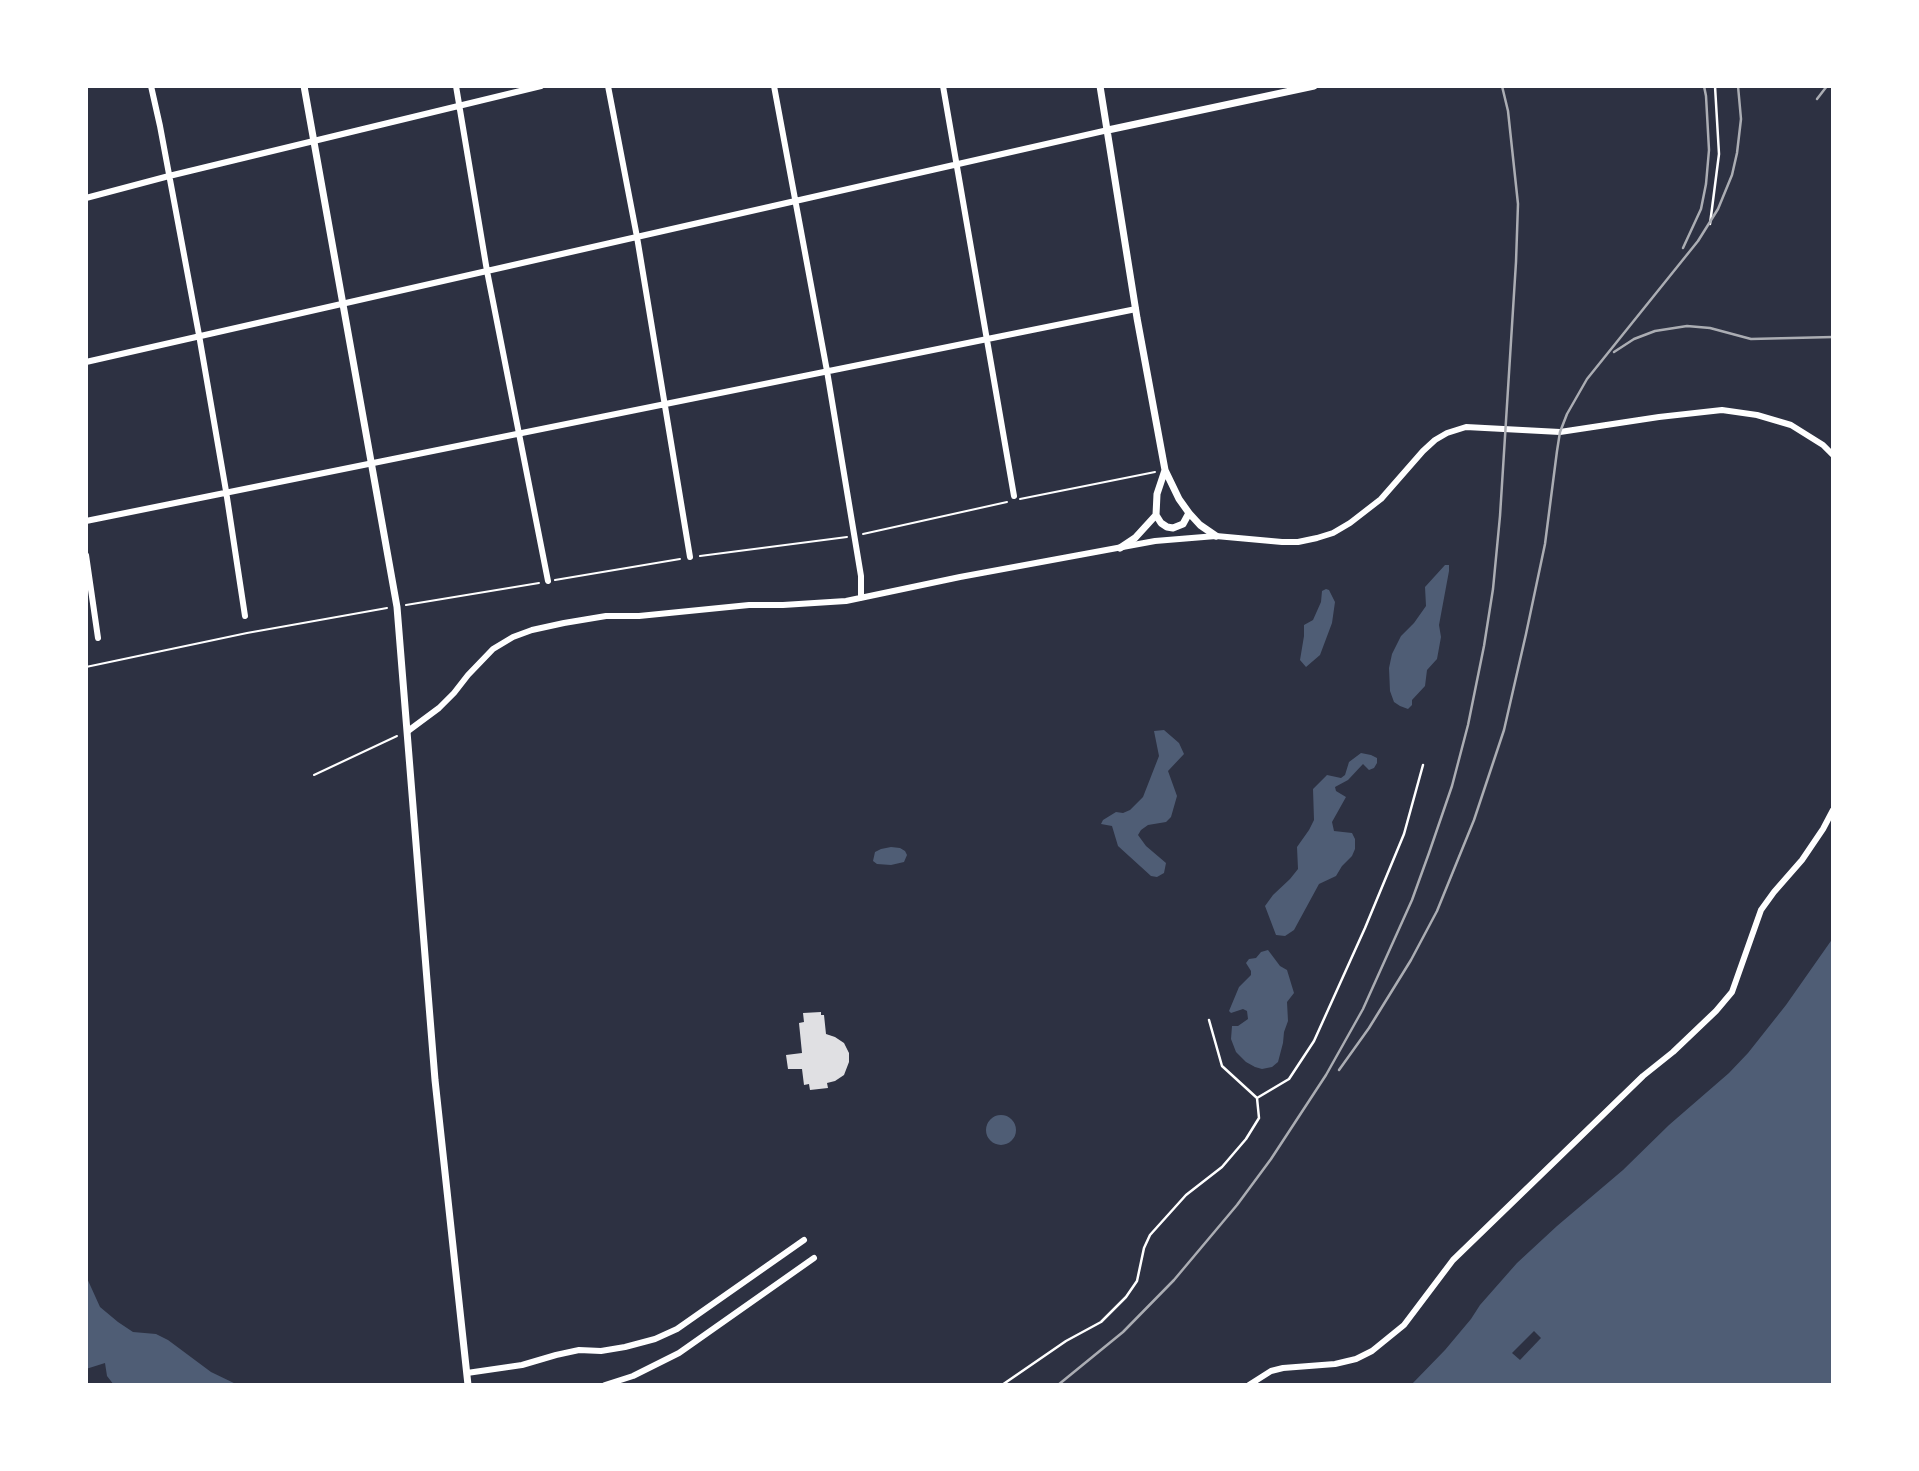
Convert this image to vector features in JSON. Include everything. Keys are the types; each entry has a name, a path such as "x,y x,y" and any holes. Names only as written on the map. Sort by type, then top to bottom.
{"street":[{"path":"151,86 199,335 244,616"},
{"path":"304,86 397,607 435,1080 468,1385"},
{"path":"456,86 487,271 548,581"},
{"path":"86,198 541,86"},
{"path":"608,86 637,237 690,557"},
{"path":"774,86 827,370 861,576 861,598"},
{"path":"943,86 1014,496"},
{"path":"1100,86 1165,470 1189,513 1216,536"},
{"path":"86,362 956,164 1314,86"},
{"path":"86,520 1136,309"},
{"path":"408,731 439,708 493,649 532,630 606,616 639,617 749,605 846,601 1156,541 1216,536 1297,542 1333,533 1381,499 1435,440 1466,427 1560,432 1722,410 1756,415 1791,425 1823,445 1833,455"},
{"path":"1165,470 1157,494 1156,515 1161,523 1173,528 1183,524 1189,513"},
{"path":"1120,548 1135,538 1156,515"},
{"path":"86,555 98,638"},
{"path":"1249,1385 1270,1371 1356,1359 1372,1351 1404,1325 1453,1260 1643,1076 1716,1011 1732,992 1761,910 1802,860 1824,829 1833,810"},
{"path":"467,1373 522,1365 579,1350 625,1347 655,1339 677,1329 804,1240"},
{"path":"605,1385 633,1376 678,1353 814,1258"}],"lane":[{"path":"1710,224 1719,154 1714,86"},
{"path":"1256,1098 1289,1079 1314,1041 1393,862 1404,834 1423,765"},
{"path":"1002,1385 1066,1340 1101,1322 1126,1297 1137,1281 1144,1248 1150,1235 1186,1195 1222,1167 1246,1139 1259,1118 1256,1098 1222,1066 1209,1020"}],"path":[{"path":"690,557 855,536 1165,470"},
{"path":"86,667 247,633 382,609"},
{"path":"314,775 408,731"}],"water":[{"path":"1445,565 1449,565 1449,571 1439,625 1441,637 1437,659 1427,670 1425,686 1412,700 1408,709 1394,702 1390,691 1389,668 1392,654 1401,636 1426,606 1425,587"},
{"path":"1326,589 1335,602 1332,623 1320,655 1306,667 1300,660 1304,625 1313,620 1321,602 1322,591"},
{"path":"1164,730 1179,743 1184,754 1168,771 1177,796 1171,817 1166,822 1148,825 1138,835 1146,846 1166,863 1164,873 1157,877 1151,876 1118,846 1112,826 1101,824 1116,812 1130,810 1143,797 1159,756 1154,731"},
{"path":"1361,753 1377,758 1374,768 1369,770 1363,764 1348,780 1335,787 1336,791 1346,797 1332,822 1334,831 1352,833 1355,849 1352,856 1336,876 1319,884 1294,930 1285,936 1276,935 1265,906 1298,869 1297,847 1314,820 1313,789 1327,775 1341,778 1345,775 1349,762"},
{"path":"891,847 905,851 907,855 904,862 891,865 873,861 875,852"},
{"path":"1833,938 1833,1385 1411,1385 1445,1350 1517,1263 1623,1170 1748,1053"},
{"path":"1268,950 1280,966 1287,970 1294,993 1287,1002 1288,1021 1278,1062 1272,1067 1262,1069 1246,1062 1236,1052 1231,1039 1232,1026 1238,1026 1248,1019 1247,1011 1229,1011 1239,987 1251,975 1246,963"},
{"path":"1001,1115 1007,1116 1015,1124 1015,1136 1007,1144 1001,1145 995,1144 987,1136 986,1130 987,1124 995,1116"},
{"path":"86,1276 100,1307 118,1322 133,1332 156,1334 168,1340 211,1372 238,1385 114,1385 107,1376 105,1363 86,1369"}],"pier":[{"path":"1534,1331 1541,1338 1520,1360 1512,1353"}],"building":[{"path":"821,1012 821,1015 824,1015 826,1034 844,1043 849,1053 849,1062 844,1075 827,1083 828,1088 810,1090 809,1084 804,1085 802,1069 788,1069 786,1055 802,1053 799,1023 804,1022 803,1013"}],"railway":[{"path":"1058,1385 1123,1332 1174,1280 1237,1205 1271,1159 1326,1075 1363,1009 1412,900 1452,786 1484,646 1500,516 1518,204 1508,111 1502,86"},
{"path":"1683,248 1701,209 1706,184 1709,150 1704,86"},
{"path":"1339,1070 1411,960 1437,911 1474,820 1504,730 1526,634 1545,544 1560,432 1567,414 1587,379 1698,241 1718,209 1732,175 1737,153 1741,119 1738,86"},
{"path":"1817,99 1827,86"},
{"path":"1614,352 1634,339 1655,331 1687,326 1710,328 1751,339 1833,337"}]}
